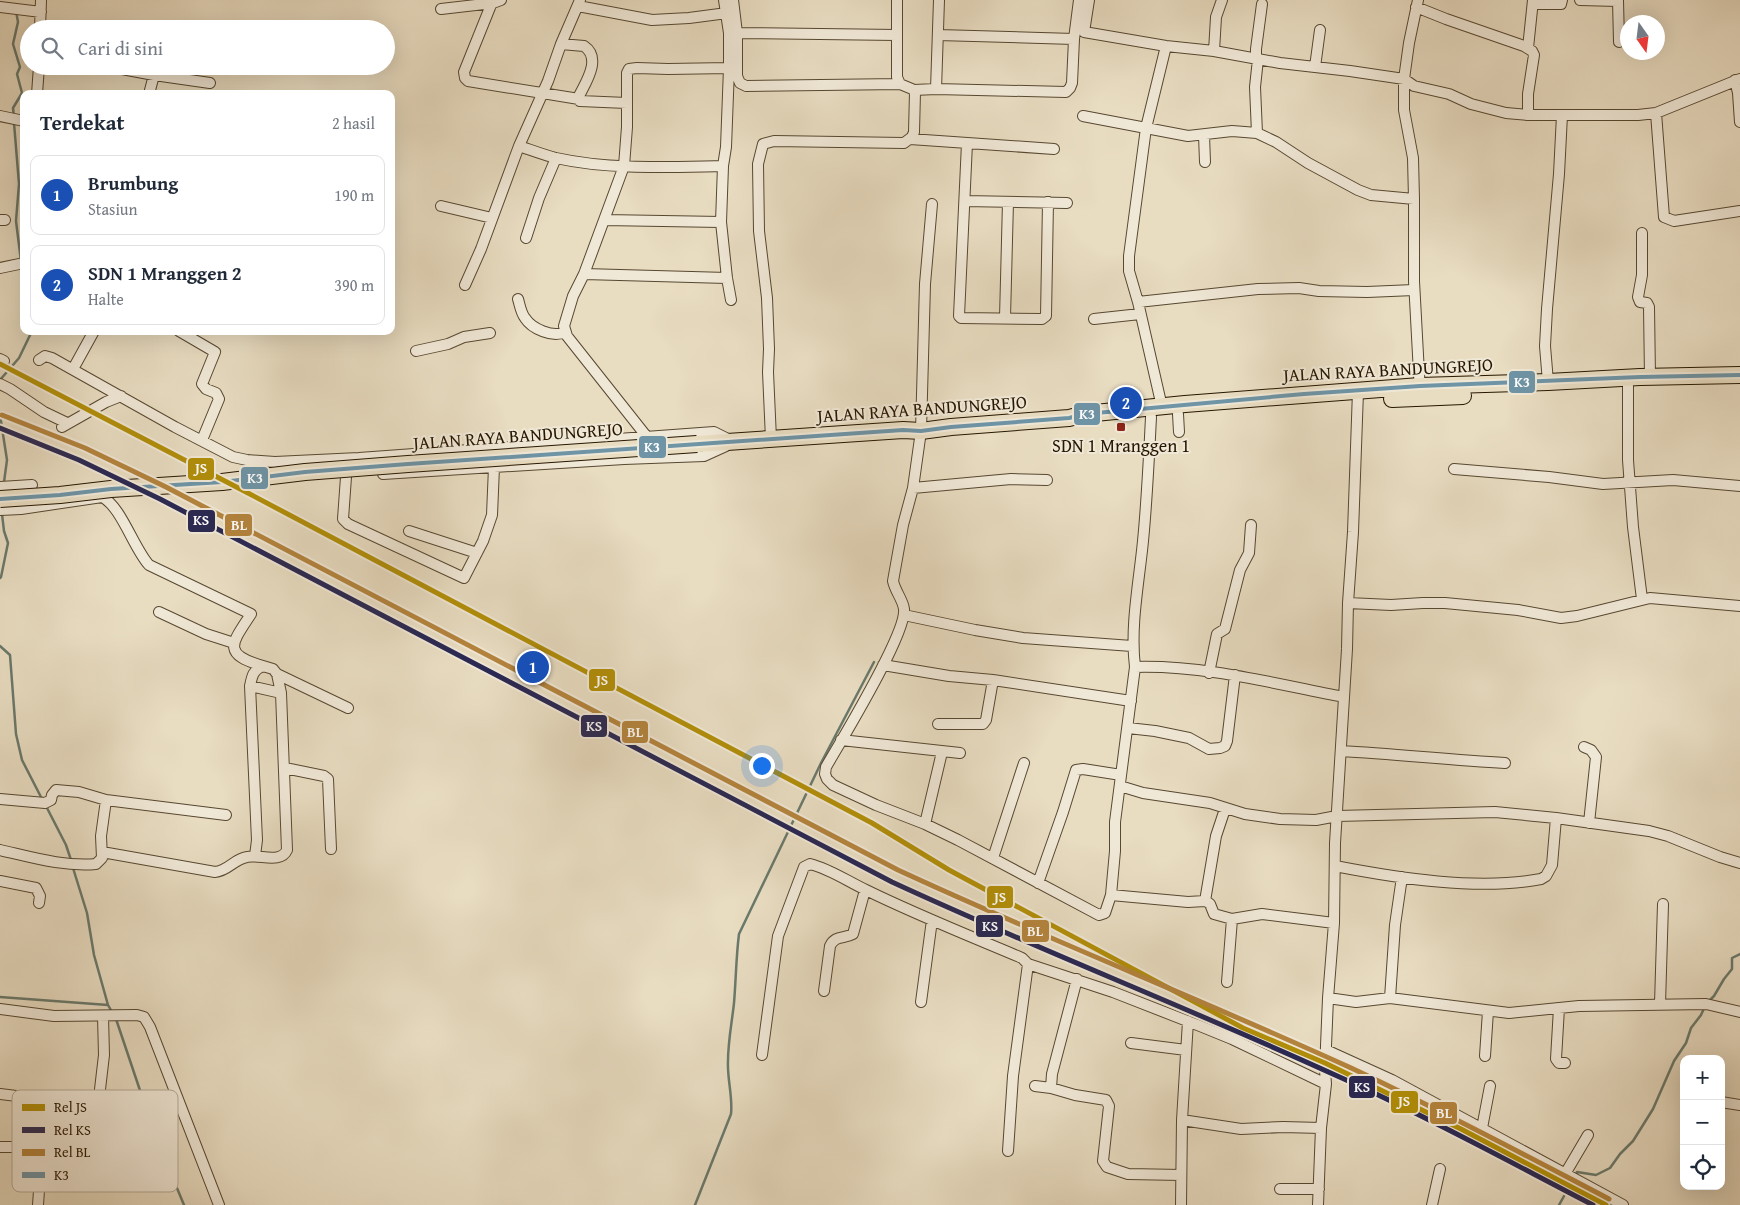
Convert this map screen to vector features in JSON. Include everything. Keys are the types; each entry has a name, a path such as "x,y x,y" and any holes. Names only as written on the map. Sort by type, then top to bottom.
{"main road":[{"name":"JALAN RAYA BANDUNGREJO","path":"1420,392 1628,386 1740,376"},
{"name":"JALAN RAYA BANDUNGREJO","path":"0,499 222,482 305,472 408,464 903,430 921,431 1069,418 1086,414 1183,410 1304,394 1358,396 1548,382 1650,377 1740,385"}],"street":[{"path":"40,20 41,0"},
{"path":"724,0 729,33 729,68 721,222 731,300"},
{"path":"733,0 737,32 737,76 740,83 746,86 900,84 914,90 1066,92 1072,83 1074,39 1079,0"},
{"path":"897,0 897,75 900,84"},
{"path":"936,89 939,0"},
{"path":"1089,0 1084,32 1166,46 1214,51 1280,64 1404,79 1414,86 1449,94 1471,104 1506,113 1528,115 1638,115 1656,112 1738,79 1740,122"},
{"path":"1214,51 1216,17 1222,0"},
{"path":"1528,48 1533,2 1562,4 1562,0"},
{"path":"1580,0 1618,0 1619,42"},
{"path":"441,9 496,1"},
{"path":"496,1 464,72 465,78 468,81 584,101 627,103"},
{"path":"465,285 519,146 543,93 579,3 652,20 727,13"},
{"path":"1420,392 1414,290 1413,158 1404,110 1404,79 1417,3 1446,19 1532,51 1534,55 1528,94 1528,115"},
{"path":"1257,133 1256,49 1262,4"},
{"path":"2,7 40,12"},
{"path":"1315,67 1320,30"},
{"path":"737,32 897,34"},
{"path":"938,35 1074,39"},
{"path":"561,44 584,46 592,54 592,66 579,99"},
{"path":"932,204 925,284 921,431 913,488 903,525 893,581 894,589 904,608 904,615 896,639 883,665 826,767 826,779 833,785 876,805 925,824 1099,915 1104,913 1111,895 1115,851 1115,822 1135,667 1132,646 1135,603 1157,412 1138,302 1129,271 1129,256 1146,128 1166,46"},
{"path":"647,437 565,332 564,326 624,166 627,73 629,69 729,68"},
{"path":"37,90 38,75"},
{"path":"149,90 154,75 210,83"},
{"path":"771,439 767,298 759,231 758,164 763,144 774,141 904,143 910,139 914,132 914,90"},
{"path":"1656,112 1664,217 1674,221 1740,211"},
{"path":"1548,382 1545,346 1546,318 1559,174 1562,115"},
{"path":"4,116 20,120"},
{"path":"1083,116 1188,136 1232,130 1257,133 1276,142 1308,163 1358,190 1371,195 1414,199"},
{"path":"1204,135 1205,162"},
{"path":"910,139 1054,148"},
{"path":"967,143 959,316 961,318 1042,318 1046,316 1048,202"},
{"path":"519,146 556,158 593,164 624,166 723,166"},
{"path":"526,238 539,198 556,158"},
{"path":"964,201 1067,203"},
{"path":"1005,318 1008,202"},
{"path":"441,206 492,218"},
{"path":"604,220 721,222"},
{"path":"1642,232 1642,275 1638,298 1640,302 1648,305 1650,377"},
{"path":"1,268 20,264"},
{"path":"584,274 727,278"},
{"path":"1138,302 1258,289 1299,288 1319,291 1367,292 1414,290"},
{"path":"518,299 522,314 531,324 551,333 561,334 565,332"},
{"path":"1094,319 1140,314"},
{"path":"416,350 448,344 464,337 490,333"},
{"path":"73,368 92,335"},
{"path":"195,335 216,352 202,384 206,389 218,395 219,400 202,440"},
{"path":"39,360 44,356 49,356 233,457 247,460 275,462 358,458 714,432 733,442"},
{"path":"5,386 64,425 120,396"},
{"path":"1628,386 1627,437 1629,482 1642,599"},
{"path":"1318,1205 1321,1128 1326,1084 1328,998 1334,923 1337,816 1348,603 1354,532 1358,396"},
{"path":"1179,432 1183,410"},
{"path":"275,462 305,480 624,459 704,456 733,442"},
{"path":"346,477 343,519 354,528 400,547 464,578 477,553 492,515 494,467"},
{"path":"1454,469 1549,477 1603,484 1673,480 1740,486"},
{"path":"913,488 992,480 1047,480"},
{"path":"0,487 32,484 21,509"},
{"path":"0,510 21,509 102,497 107,500 121,520 143,559 149,565 251,614 234,640 235,652 250,662 273,669 278,674 348,708"},
{"path":"1209,672 1217,634 1225,629 1240,570 1248,553 1250,525"},
{"path":"409,531 477,553"},
{"path":"1348,603 1391,605 1445,603 1518,610 1561,618 1586,614 1642,599 1664,598 1740,606"},
{"path":"159,612 206,634 234,644"},
{"path":"904,615 1023,638 1132,646"},
{"path":"883,665 1131,701"},
{"path":"255,856 257,840 250,686 253,672 263,666"},
{"path":"1135,667 1166,666 1235,675 1344,697"},
{"path":"102,852 215,872 225,870 246,857 283,857 287,850 285,768 281,693 278,674"},
{"path":"1128,728 1189,738 1209,749 1225,746 1235,675"},
{"path":"938,724 983,724 986,720 993,680"},
{"path":"250,686 281,693"},
{"path":"841,740 960,753"},
{"path":"1584,747 1591,750 1596,757 1589,823"},
{"path":"1341,751 1506,763"},
{"path":"925,824 942,752"},
{"path":"993,858 1024,763"},
{"path":"285,768 324,776 328,779 331,849"},
{"path":"1038,883 1076,770 1084,769 1121,775"},
{"path":"1120,786 1143,793 1210,803 1245,814 1280,819 1316,820 1337,816 1495,812 1556,818 1668,836 1720,857 1740,862"},
{"path":"0,799 41,802 51,800 56,790 79,792 106,800 226,815"},
{"path":"0,850 16,855 72,864 96,864 101,860 101,836 106,800"},
{"path":"1206,901 1216,836 1225,809"},
{"path":"1335,866 1402,877 1477,884 1541,879 1546,876 1552,865 1556,818"},
{"path":"762,1055 778,936 804,867 810,864 932,920 1022,958 1028,964 1114,992 1188,1021 1232,1039 1326,1084"},
{"path":"1390,998 1395,925 1402,877"},
{"path":"0,881 36,888 40,896 39,903"},
{"path":"824,991 832,941 836,938 848,937 853,934 865,890"},
{"path":"1111,895 1188,902 1206,901 1210,904 1214,914 1232,919 1262,914 1334,923"},
{"path":"1660,1004 1663,904"},
{"path":"1227,982 1232,919"},
{"path":"921,1002 932,920"},
{"path":"1008,1151 1013,1076 1028,964"},
{"path":"1051,1088 1052,1074 1077,979"},
{"path":"1328,998 1356,1002 1390,998 1510,1013 1579,1006 1660,1004 1706,1004 1740,1012"},
{"path":"1559,1008 1556,1059 1559,1063 1565,1064"},
{"path":"0,1009 54,1016 137,1015 146,1020 174,1090"},
{"path":"1485,1056 1488,1011"},
{"path":"100,1090 104,1055 105,1016"},
{"path":"1181,1205 1182,1120 1188,1021"},
{"path":"1131,1043 1186,1050"},
{"path":"1326,1050 1392,1080 1623,1205"},
{"path":"1035,1086 1106,1100 1108,1102 1103,1161 1107,1167 1128,1174 1182,1175"},
{"path":"1482,1128 1490,1086"},
{"path":"178,1101 219,1205"},
{"path":"1725,1103 1740,1105"},
{"path":"1182,1120 1241,1129 1321,1128"},
{"path":"1566,1174 1588,1135"},
{"path":"1432,1205 1440,1169"},
{"path":"1280,1190 1319,1189"},
{"path":"38,1205 39,1192"}],"waterway":[{"path":"16,11 18,22 13,44 20,67"},
{"path":"20,67 17,74 21,90"},
{"path":"14,117 13,108 20,96"},
{"path":"14,123 19,184 16,221 20,253"},
{"path":"0,380 19,358 30,335"},
{"path":"0,415 7,460 4,482"},
{"path":"0,578 8,543 2,514"},
{"path":"0,646 10,655 16,734 22,760 42,799"},
{"path":"695,1205 731,1114 728,1054 739,934 821,763 874,662"},
{"path":"46,806 66,845 71,860"},
{"path":"73,868 87,913 94,955 108,1005 112,1012"},
{"path":"1708,1002 1732,969 1732,958 1740,954"},
{"path":"0,997 108,1005"},
{"path":"1576,1175 1577,1172 1596,1175 1610,1168 1633,1141 1653,1109 1674,1061 1686,1043 1691,1028 1705,1006"},
{"path":"116,1019 140,1090"},
{"path":"1559,1205 1573,1180"},
{"path":"178,1191 184,1205"}],"rail line":[{"name":"JS","path":"0,364 872,823 949,870 1243,1028 1325,1063 1461,1129 1606,1205"},
{"name":"BL","path":"2,415 85,448 166,487 898,870 1349,1067 1447,1115 1609,1199"},
{"name":"KS","path":"0,428 79,460 160,499 892,882 1344,1079 1438,1124 1593,1205"}],"transit line":[{"name":"K3","path":"0,499 222,482 305,472 408,464 903,430 921,431 1304,394 1420,386 1740,375"}],"place":[{"name":"SDN 1 Mranggen 2","path":"1126,403"},
{"name":"SDN 1 Mranggen 1","path":"1121,427"},
{"name":"Brumbung","path":"533,667"}]}
